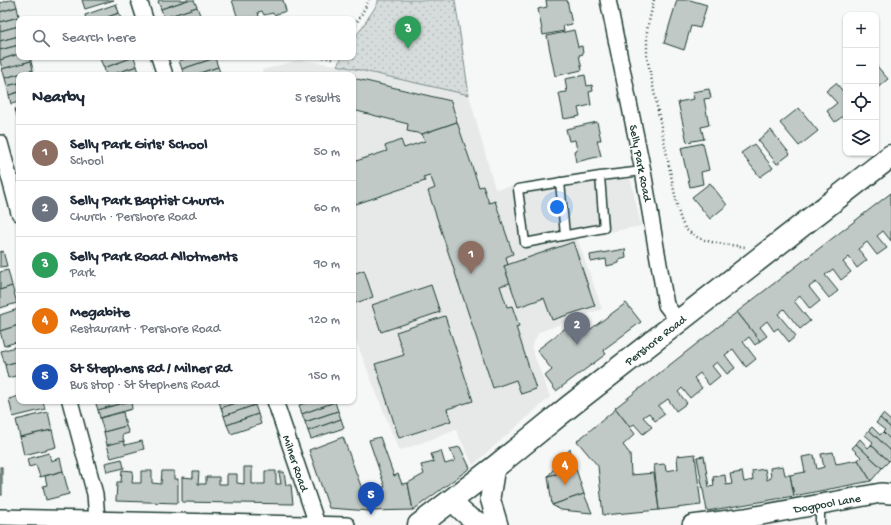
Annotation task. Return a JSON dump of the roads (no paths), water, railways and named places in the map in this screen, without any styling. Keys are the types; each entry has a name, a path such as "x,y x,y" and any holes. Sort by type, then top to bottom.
{"main road":[{"name":"Pershore Road","path":"417,525 495,467 570,406 891,156"}],"street":[{"path":"139,0 144,16"},
{"name":"Selly Park Road","path":"611,2 643,171 666,305 679,322"},
{"path":"160,60 164,72"},
{"path":"0,144 16,202"},
{"path":"71,404 96,494 97,520"},
{"name":"Milner Road","path":"276,404 316,524"},
{"path":"495,467 490,498 498,525"},
{"name":"Dogpool Lane","path":"692,525 745,518 888,490"},
{"path":"452,500 462,513 477,522 490,525"},
{"path":"0,517 208,524 347,525"}],"lane":[{"path":"600,176 604,228 525,243 518,189 600,176 643,171"},
{"path":"560,182 565,235"},
{"path":"820,504 820,525"}],"place":[{"name":"Selly Park Road Allotments","path":"408,49"},
{"name":"Selly Park Girls' School","path":"471,274"},
{"name":"Selly Park Baptist Church","path":"577,345"},
{"name":"Megabite","path":"565,485"},
{"name":"St Stephens Rd / Milner Rd","path":"371,515"}]}
